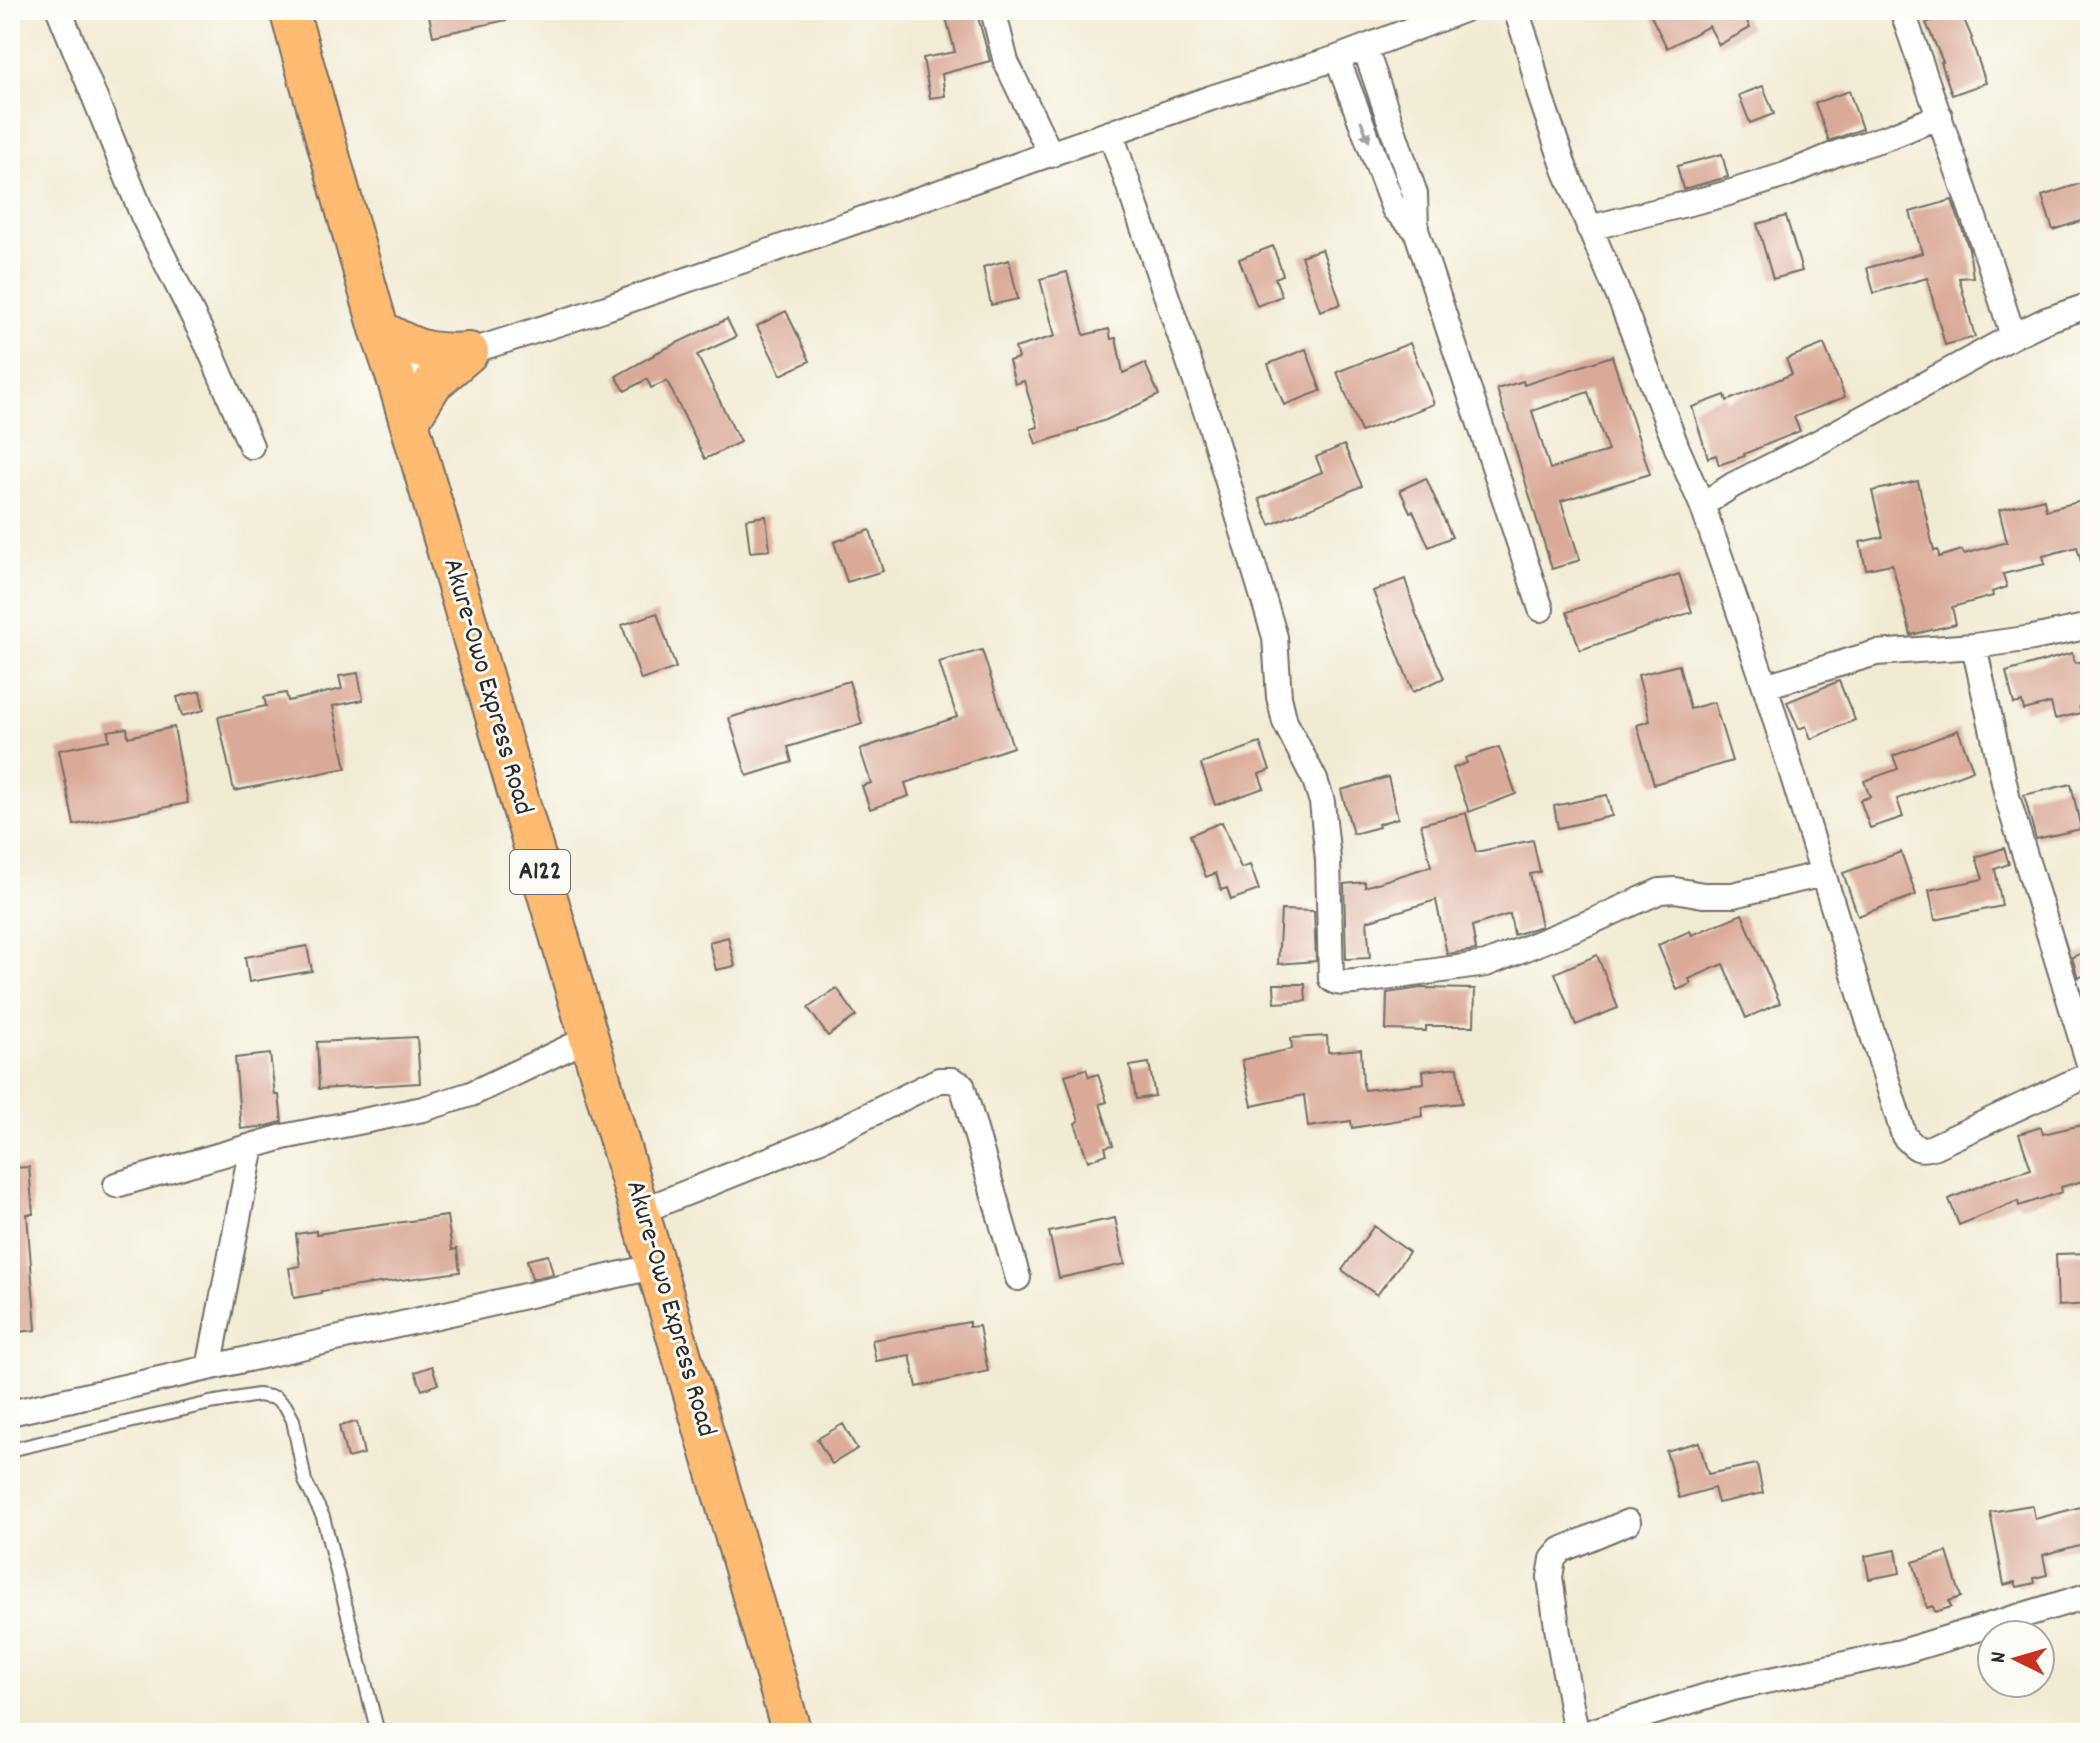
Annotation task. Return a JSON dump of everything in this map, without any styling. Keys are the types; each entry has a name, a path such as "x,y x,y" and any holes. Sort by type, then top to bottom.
{"highway":[{"name":"Akure-Owo Express Road","path":"289,10 379,329 397,381 792,1733"},
{"path":"379,329 410,347 426,352 469,352"},
{"path":"409,422 433,383 469,352"}],"street":[{"path":"59,10 143,216 210,350 251,446"},
{"path":"993,10 1006,62 1051,155"},
{"path":"397,381 469,352 606,308 1211,98 1337,58 1463,10"},
{"path":"1516,10 1565,169 1702,505 1765,686 1904,1136 1915,1147 1923,1150 1933,1147 2090,1074"},
{"path":"1902,10 2013,336"},
{"path":"1365,48 1415,194 1416,230 1541,609"},
{"path":"1337,58 1394,209 1416,230"},
{"path":"1589,228 1722,195 1785,175 1940,116"},
{"path":"1111,134 1210,423 1275,637 1279,697 1285,722 1315,780 1322,802 1328,860 1331,979 1340,983 1355,982 1486,964 1660,891 1733,895 1823,874"},
{"path":"1702,505 1733,485 2013,336 2046,320 2090,305"},
{"path":"1765,686 1876,653 1974,646 2090,626"},
{"path":"1974,646 2008,800 2090,1067"},
{"path":"116,1185 283,1137 423,1109 471,1094 589,1038"},
{"path":"641,1211 823,1138 939,1080 952,1080 962,1085 1018,1278"},
{"path":"209,1368 252,1146"},
{"path":"10,1413 657,1266"},
{"path":"1576,1733 1550,1577 1553,1559 1561,1550 1628,1522"},
{"path":"1587,1733 1733,1688 1901,1652 2090,1595"}],"lane":[{"path":"10,1450 210,1403 258,1395 276,1398 286,1407 293,1420 305,1481 323,1517 378,1733"}],"building":[{"path":"428,10 519,10 520,17 433,36"},
{"path":"944,10 976,10 990,61 942,74 945,96 930,98 923,58 955,52"},
{"path":"1648,10 1742,10 1750,28 1719,45 1709,26 1667,48"},
{"path":"1960,10 1972,38 1986,83 1952,95 1943,62 1926,23"},
{"path":"1763,86 1774,114 1750,123 1739,95"},
{"path":"1849,91 1862,129 1829,141 1815,103"},
{"path":"1722,154 1728,177 1683,189 1677,166"},
{"path":"2082,183 2090,207 2090,218 2053,230 2042,196"},
{"path":"1952,200 1969,249 1973,277 1959,278 1975,337 1945,345 1927,278 1874,293 1867,268 1922,253 1910,212"},
{"path":"1786,216 1802,271 1773,279 1757,224"},
{"path":"1273,246 1283,275 1275,278 1282,296 1257,306 1239,259"},
{"path":"1322,249 1341,304 1320,311 1301,256"},
{"path":"1009,260 1018,299 991,305 983,267"},
{"path":"1067,272 1084,335 1109,329 1111,339 1116,338 1123,373 1145,363 1159,395 1106,420 1036,444 1031,429 1038,427 1024,381 1015,384 1009,361 1018,358 1015,348 1055,336 1040,279"},
{"path":"786,311 810,361 781,375 757,326"},
{"path":"727,319 736,337 697,355 740,442 705,459 667,381 651,388 647,379 625,391 616,376"},
{"path":"1410,343 1434,404 1361,432 1337,372"},
{"path":"1824,344 1845,397 1794,417 1800,431 1745,456 1719,465 1716,455 1708,458 1692,407 1725,395 1727,401 1792,374 1786,359"},
{"path":"1306,349 1321,391 1284,405 1268,364"},
{"path":"1612,356 1650,474 1561,501 1580,560 1552,569 1497,389 1523,381 1524,385","holes":["1588,392 1608,451 1550,469 1532,411"]},
{"path":"1344,445 1362,486 1270,525 1259,499 1322,472 1316,457"},
{"path":"1426,478 1452,537 1429,547 1400,490"},
{"path":"1918,481 1934,551 1938,550 1939,557 1962,550 1964,554 2007,542 1999,510 2044,499 2046,510 2090,499 2090,576 2085,576 2077,547 2043,556 2045,564 2003,574 2007,587 1992,592 1993,596 1952,607 1956,624 1911,635 1892,564 1866,569 1860,542 1883,537 1872,491"},
{"path":"766,516 770,550 750,552 746,519"},
{"path":"870,530 883,571 847,582 834,542"},
{"path":"1679,574 1692,612 1580,650 1567,612"},
{"path":"1405,579 1416,614 1444,678 1413,692 1373,591"},
{"path":"657,613 676,668 641,680 622,625"},
{"path":"982,650 1013,747 905,783 909,796 870,809 862,786 871,783 860,749 957,717 939,662"},
{"path":"2072,653 2075,663 2088,660 2090,670 2090,703 2079,706 2081,713 2055,719 2051,703 2024,710 2022,702 2014,704 2006,672"},
{"path":"1679,665 1690,709 1714,702 1732,761 1654,784 1637,725 1650,721 1638,675"},
{"path":"358,673 363,700 333,706 346,768 234,791 218,717 266,706 264,697 286,693 288,701 342,689 339,676"},
{"path":"849,681 862,724 788,747 792,762 747,776 729,718"},
{"path":"1839,681 1855,720 1811,739 1806,726 1799,729 1787,702"},
{"path":"200,691 204,710 182,716 177,697"},
{"path":"174,727 188,803 74,825 59,750 109,740 108,731 127,728 128,737"},
{"path":"1958,730 1973,770 1897,799 1903,817 1870,828 1860,800 1870,797 1864,781 1898,769 1893,756"},
{"path":"1260,743 1270,770 1259,774 1264,788 1215,805 1201,764"},
{"path":"1499,747 1516,794 1469,812 1453,768 1467,763 1465,758"},
{"path":"1388,777 1398,818 1353,834 1341,790"},
{"path":"2071,784 2081,829 2036,839 2024,795"},
{"path":"1607,795 1612,816 1558,828 1554,806"},
{"path":"1466,813 1476,852 1533,840 1540,872 1530,874 1541,926 1514,935 1510,914 1472,926 1476,950 1447,954 1436,900 1367,921 1370,958 1346,959 1344,884 1365,882 1365,887 1431,866 1421,824"},
{"path":"1222,822 1241,868 1250,865 1259,890 1231,900 1227,888 1221,890 1216,873 1206,877 1190,835"},
{"path":"2004,848 2009,864 1995,869 2002,906 1935,920 1929,890 1983,879 1976,857"},
{"path":"1901,852 1916,895 1858,916 1843,873"},
{"path":"1281,910 1314,911 1316,961 1278,964"},
{"path":"1742,914 1780,1003 1746,1018 1723,964 1689,979 1691,984 1677,990 1658,945"},
{"path":"728,937 735,966 716,970 709,942"},
{"path":"307,946 312,971 249,982 245,957"},
{"path":"2090,950 2090,973 2078,978 2072,957"},
{"path":"1597,955 1618,1008 1576,1025 1555,973"},
{"path":"1274,984 1305,984 1306,1001 1275,1003"},
{"path":"837,988 856,1016 828,1036 808,1008"},
{"path":"1421,988 1475,989 1474,1026 1426,1026 1426,1031 1386,1030 1387,993"},
{"path":"1327,1036 1328,1052 1361,1049 1365,1090 1424,1083 1423,1071 1458,1067 1462,1103 1422,1107 1423,1116 1352,1128 1351,1121 1308,1127 1304,1095 1252,1106 1242,1060 1292,1049 1291,1038"},
{"path":"417,1037 420,1083 319,1089 317,1042"},
{"path":"270,1054 282,1122 241,1129 235,1058"},
{"path":"1149,1063 1155,1096 1136,1099 1130,1066"},
{"path":"1086,1069 1089,1077 1098,1074 1107,1102 1100,1104 1113,1145 1105,1147 1107,1154 1088,1161 1075,1123 1079,1121 1065,1075"},
{"path":"2090,1123 2090,1179 2061,1187 2062,1192 2019,1206 2018,1201 1959,1225 1949,1199 2031,1169 2019,1134 2041,1127 2043,1134"},
{"path":"29,1167 33,1214 27,1214 36,1330 10,1333 10,1168"},
{"path":"447,1216 452,1250 457,1249 460,1272 321,1291 294,1298 289,1268 300,1266 296,1234"},
{"path":"1115,1218 1125,1264 1059,1278 1049,1232"},
{"path":"1374,1226 1409,1252 1377,1295 1342,1270"},
{"path":"2090,1253 2090,1304 2058,1306 2056,1254"},
{"path":"548,1255 553,1274 532,1279 527,1260"},
{"path":"969,1322 969,1327 979,1326 988,1371 917,1387 910,1355 876,1361 872,1340"},
{"path":"432,1366 438,1384 422,1390 415,1372"},
{"path":"357,1422 364,1454 347,1458 339,1426"},
{"path":"843,1424 857,1449 832,1464 817,1439"},
{"path":"1699,1442 1708,1474 1757,1464 1763,1493 1718,1503 1714,1488 1679,1498 1666,1451"},
{"path":"2032,1505 2035,1519 2088,1505 2090,1542 2043,1555 2047,1575 2034,1578 2035,1583 2017,1587 2015,1582 2004,1585 1990,1512"},
{"path":"1896,1550 1900,1573 1869,1579 1865,1556"},
{"path":"1947,1552 1961,1597 1949,1601 1951,1607 1935,1612 1933,1606 1927,1608 1913,1562"}]}
